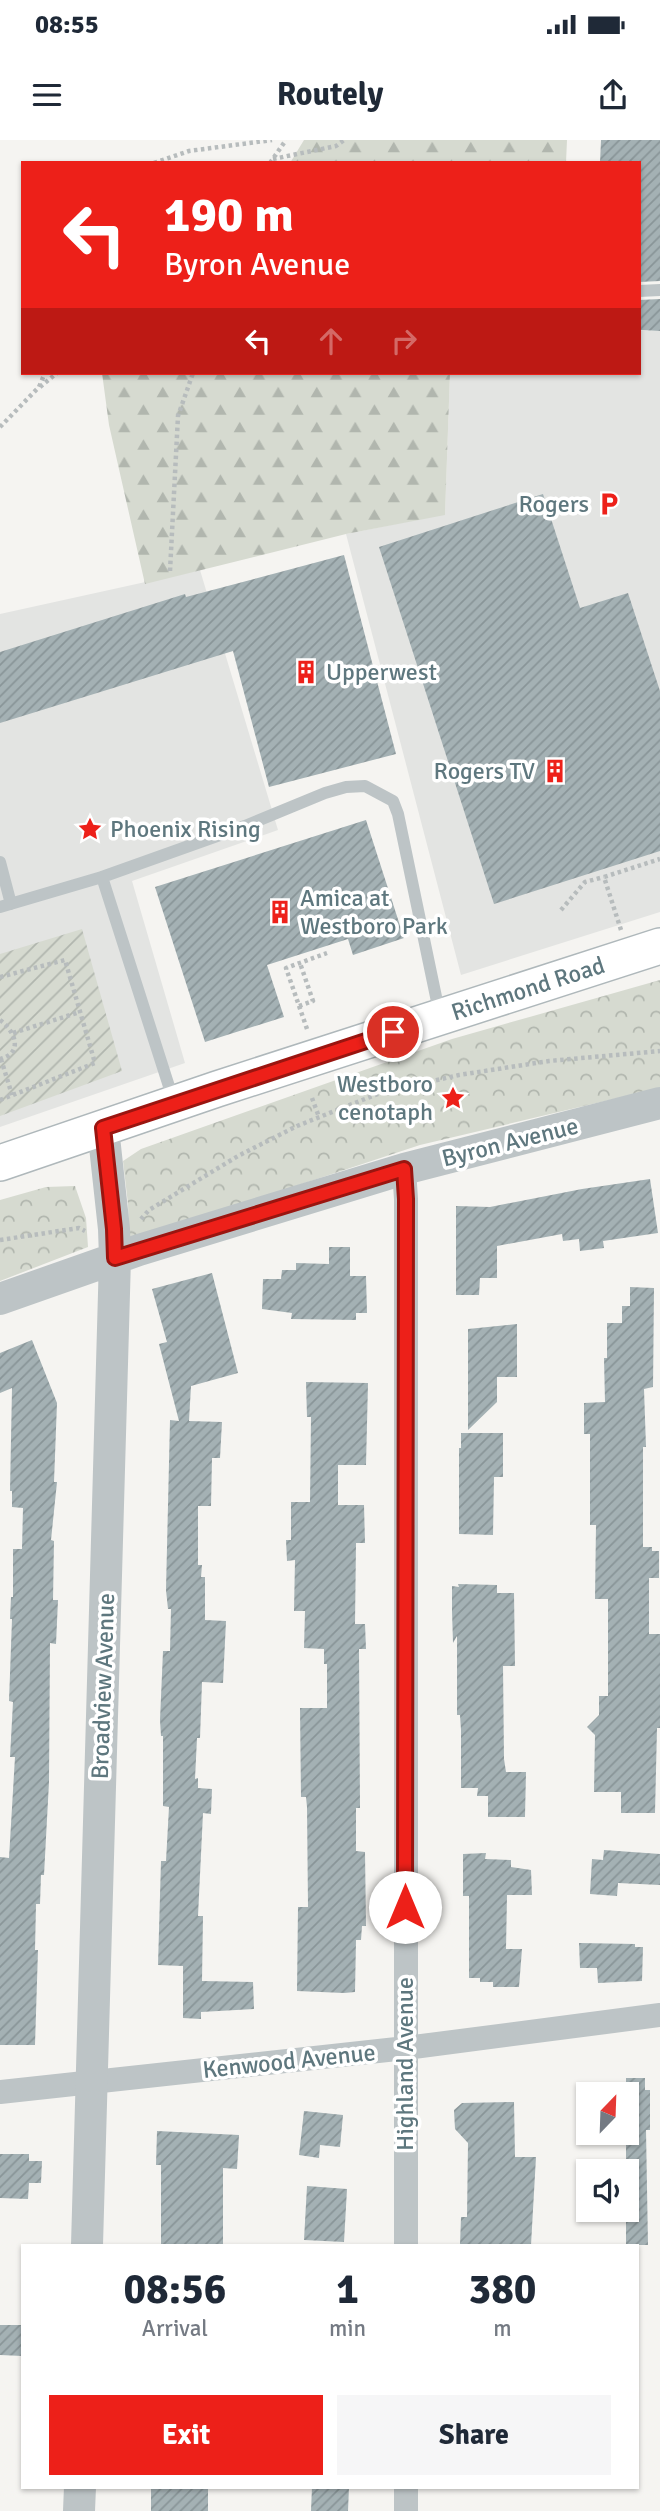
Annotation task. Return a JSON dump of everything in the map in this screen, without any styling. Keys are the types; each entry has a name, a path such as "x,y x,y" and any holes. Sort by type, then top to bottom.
{"main road":[{"name":"Richmond Road","path":"0,1163 660,946"}],"street":[{"name":"Byron Avenue","path":"0,1298 115,1244 660,1103"},
{"name":"Broadview Avenue","path":"87,2244 115,1244 103,1128"},
{"name":"Highland Avenue","path":"404,1169 405,2244"},
{"name":"Kenwood Avenue","path":"0,2092 406,2048 660,2015"},
{"path":"79,2511 80,2489"},
{"path":"406,2489 406,2511"}],"lane":[{"path":"641,291 660,290"},
{"path":"0,862 6,906 102,877 245,826 325,793 346,787 365,786 393,802 398,814 440,1017"},
{"path":"102,877 175,1104"}],"path":[{"path":"160,161 189,151 272,140"},
{"path":"272,161 286,140"},
{"path":"272,161 336,146 344,140"},
{"path":"39,387 44,375"},
{"path":"0,427 54,375"},
{"path":"170,571 178,416 192,375"},
{"path":"561,910 585,882 660,859"},
{"path":"604,877 621,930"},
{"path":"309,1033 286,968 327,953"},
{"path":"0,978 65,960 95,1063 0,1100"},
{"path":"299,1006 313,1001 300,962"},
{"path":"13,1033 80,1012"},
{"path":"0,1020 13,1033 14,1047 7,1058 1,1059 12,1095"},
{"path":"0,1240 79,1228 91,1236 115,1244 149,1210 238,1156 319,1117 380,1093 459,1074 549,1061 660,1051"},
{"path":"312,1098 319,1117"}],"shaded area":[{"path":"641,331 660,331 660,912 461,975 346,534 445,514 450,375 641,375"},
{"path":"200,570 278,830 132,881 185,1063 0,1127 0,614"}],"green space":[{"path":"304,140 567,140 566,161 291,161"},
{"path":"102,375 450,375 445,515 346,534 145,584 109,425"},
{"path":"82,929 122,1071 0,1116 0,954"},
{"path":"660,980 660,1088 420,1145 129,1241 123,1161 141,1149 452,1039"},
{"path":"75,1186 86,1218 88,1247 0,1281 0,1200 46,1187"}],"building":[{"path":"601,140 660,140 660,281 641,282 641,161 600,161"},
{"path":"660,299 660,331 641,330 641,300"},
{"name":"Rogers TV","path":"543,494 580,608 628,593 660,691 660,851 494,904 379,547"},
{"name":"Upperwest","path":"344,555 396,754 269,787 233,651 0,723 0,652 185,594 186,597"},
{"name":"Amica at Westboro Park","path":"366,820 404,938 353,955 348,939 267,965 284,1017 205,1042 155,887"},
{"path":"650,1179 658,1233 603,1241 604,1248 580,1251 579,1239 563,1241 562,1234 497,1246 497,1278 480,1278 479,1295 456,1295 456,1206 490,1207"},
{"path":"329,1247 350,1247 350,1276 366,1276 367,1313 356,1313 356,1320 291,1319 292,1313 262,1309 263,1279 281,1279 282,1270 296,1270 296,1263 329,1264"},
{"path":"212,1273 238,1373 191,1386 189,1421 222,1422 220,1458 212,1458 211,1506 198,1506 198,1565 202,1565 201,1577 205,1577 205,1620 226,1621 223,1683 202,1682 195,1779 198,1778 198,1788 212,1789 211,1814 203,1813 198,1916 203,1916 202,1981 253,1982 254,2009 201,2012 201,2019 183,2018 183,1966 158,1965 161,1861 166,1861 169,1807 163,1806 163,1736 160,1720 163,1651 170,1651 171,1609 168,1609 166,1590 170,1420 179,1421 159,1344 167,1342 152,1289"},
{"path":"630,1287 654,1288 653,1387 644,1389 646,1447 643,1447 643,1547 652,1547 652,1551 659,1551 659,1578 649,1578 649,1634 660,1634 660,1728 657,1728 655,1813 621,1813 621,1792 594,1792 595,1735 587,1727 599,1715 599,1696 608,1696 608,1599 595,1599 596,1525 590,1525 590,1434 584,1434 584,1403 605,1402 604,1358 607,1358 607,1323 622,1323 622,1306 630,1306"},
{"path":"517,1324 517,1377 497,1377 497,1402 468,1430 468,1329"},
{"path":"32,1340 57,1403 54,1482 57,1482 51,1540 54,1541 53,1600 58,1600 56,1644 50,1643 49,1782 44,1875 41,1875 40,1904 36,1904 35,1950 38,1950 35,2045 0,2045 0,1857 9,1858 15,1757 10,1757 13,1702 9,1701 10,1619 13,1549 22,1549 23,1508 12,1507 12,1388 0,1393 0,1353"},
{"path":"306,1382 368,1383 366,1465 338,1465 338,1505 364,1505 365,1543 356,1543 355,1624 365,1624 366,1649 359,1649 360,1808 356,1808 356,1851 365,1852 366,1926 362,1926 361,1940 356,1940 355,1992 344,1993 297,1991 298,1907 308,1907 307,1807 306,1797 301,1797 300,1708 327,1708 327,1664 324,1664 324,1649 304,1648 305,1611 294,1611 295,1560 287,1561 286,1540 291,1540 291,1502 310,1502 311,1417 307,1417"},
{"path":"461,1433 503,1433 503,1477 494,1477 493,1535 459,1534"},
{"path":"458,1584 497,1585 497,1593 514,1593 515,1666 503,1666 504,1759 506,1772 526,1772 525,1817 488,1817 488,1796 477,1796 478,1788 461,1788 457,1636 453,1643 452,1611 452,1586 459,1587"},
{"path":"604,1850 660,1854 660,1885 618,1883 617,1896 590,1894 592,1859 603,1860"},
{"path":"486,1853 485,1859 511,1860 511,1867 531,1870 532,1895 507,1895 506,1949 522,1949 519,1987 493,1987 493,1982 480,1982 480,1978 469,1978 469,1896 463,1896 463,1854"},
{"path":"579,1943 635,1944 635,1947 643,1947 642,1981 598,1983 597,1968 580,1968"},
{"path":"626,2078 645,2078 645,2090 650,2090 650,2130 646,2130 648,2245 626,2244 626,2222 639,2222 639,2159 626,2159 626,2146 639,2146 639,2082 626,2082"},
{"path":"514,2102 515,2157 536,2157 531,2244 460,2244 461,2217 467,2217 468,2143 455,2129 454,2110 462,2103"},
{"path":"304,2111 343,2115 340,2147 320,2145 319,2158 299,2155"},
{"path":"157,2131 239,2135 237,2169 223,2168 223,2244 161,2244 161,2165 156,2165"},
{"path":"0,2154 29,2154 29,2161 42,2161 41,2183 29,2183 28,2199 0,2198"},
{"path":"307,2186 347,2189 344,2242 304,2240"},
{"path":"0,2325 21,2325 21,2356 0,2355"},
{"path":"151,2489 208,2489 208,2511 151,2511"},
{"path":"312,2489 349,2489 348,2511 311,2511"}],"place":[{"name":"Rogers","path":"609,504"},
{"name":"Upperwest","path":"306,672"},
{"name":"Rogers TV","path":"555,771"},
{"name":"Phoenix Rising","path":"90,829"},
{"name":"Amica at Westboro Park","path":"280,912"},
{"name":"Westboro cenotaph","path":"453,1098"}],"route":[{"path":"393,1032 103,1128 115,1258 404,1169 405,1907"}]}
